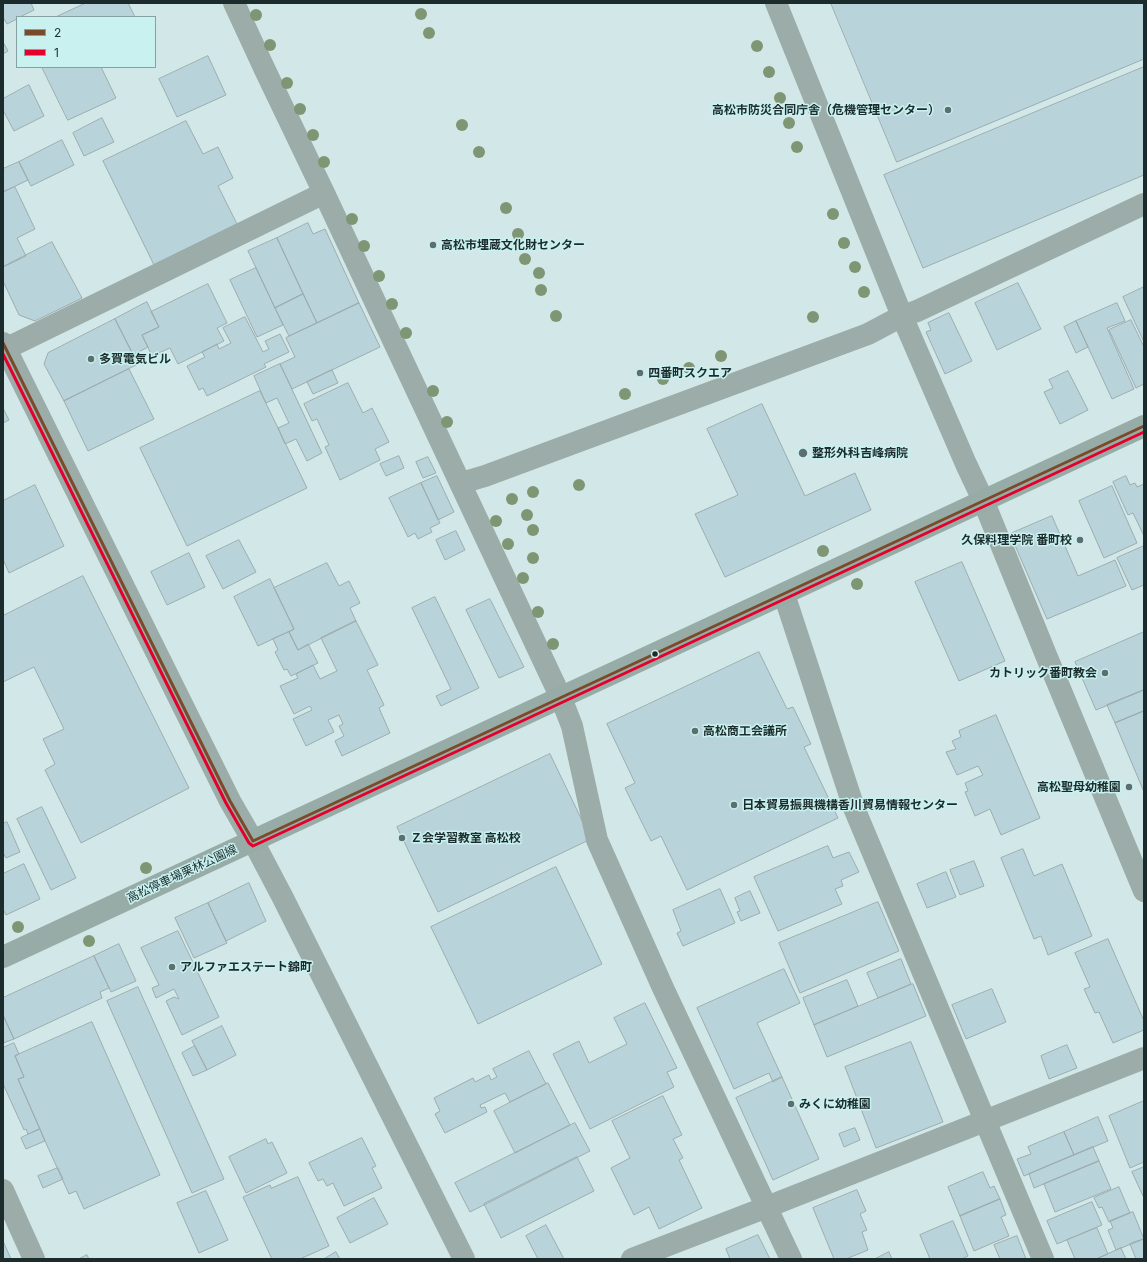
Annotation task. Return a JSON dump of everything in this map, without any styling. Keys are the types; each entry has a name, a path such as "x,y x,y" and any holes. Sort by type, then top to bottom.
{"main road":[{"name":"高松停車場栗林公園線","path":"3,957 1144,426"}],"street":[{"path":"234,3 561,698 572,726 597,840 663,988 791,1259"},
{"path":"776,3 902,316 983,500 1144,891"},
{"path":"324,193 4,347 230,801 283,898 464,1259"},
{"path":"461,484 868,334 902,316 1144,204"},
{"path":"784,594 854,808 1043,1259"},
{"path":"632,1259 1144,1058"},
{"path":"3,1190 34,1259"}],"building":[{"path":"3,3 31,3 34,10 22,16 16,16 16,20 7,24 3,17"},
{"path":"86,3 128,3 134,16 58,16"},
{"name":"高松市防災合同庁舎（危機管理センター）","path":"831,3 1144,3 1144,59 897,162"},
{"path":"3,42 8,51 3,54"},
{"path":"208,56 226,95 177,117 159,79"},
{"name":"高松市防災合同庁舎（危機管理センター）","path":"1144,67 1144,175 923,268 884,175"},
{"path":"42,68 101,68 116,98 68,120"},
{"path":"29,85 44,116 14,131 3,110 3,99"},
{"path":"102,118 114,142 84,156 73,133"},
{"path":"186,121 203,154 218,147 233,178 218,186 237,224 154,265 103,161"},
{"path":"62,140 74,165 31,186 19,162"},
{"path":"19,162 28,180 3,192 3,169"},
{"path":"15,187 35,229 17,238 26,256 3,267 3,192"},
{"path":"308,223 313,234 325,229 359,303 317,323 277,238"},
{"path":"277,238 303,294 275,308 248,251"},
{"path":"52,242 82,298 35,321 19,315 3,281 3,267"},
{"path":"256,268 283,325 257,337 230,280"},
{"path":"1018,283 1041,329 997,350 975,303"},
{"path":"208,284 227,323 217,328 224,341 178,364 170,348 152,356 142,335 159,327 151,312"},
{"path":"1144,287 1144,342 1123,297"},
{"path":"303,294 317,323 289,336 275,308"},
{"path":"147,302 159,327 142,335 148,347 133,355 115,319"},
{"path":"359,303 380,347 292,389 280,364 295,357 286,338"},
{"path":"1117,303 1125,321 1107,328 1134,389 1112,399 1076,321"},
{"path":"949,313 972,361 945,374 926,332 931,330 928,323"},
{"path":"245,317 263,352 269,349 265,341 280,334 289,352 264,364 266,367 207,396 203,388 199,390 187,366 205,357 202,352 217,344 219,349 231,343 223,328"},
{"name":"多賀電気ビル","path":"115,319 138,364 64,401 44,364 48,353"},
{"path":"1131,320 1144,347 1144,384 1136,388 1109,330"},
{"path":"1076,321 1088,347 1076,353 1064,327"},
{"path":"280,364 322,453 307,461 296,439 285,444 278,428 289,423 277,398 266,403 254,376"},
{"path":"129,369 154,419 88,451 64,401"},
{"path":"332,370 338,383 313,394 307,382"},
{"path":"1068,371 1088,410 1060,424 1044,392 1053,388 1049,380"},
{"path":"348,383 363,413 372,408 389,442 375,449 380,460 340,480 325,447 329,445 317,419 312,421 304,404"},
{"path":"260,391 307,488 187,546 140,448"},
{"path":"762,404 805,496 855,473 871,510 725,577 695,514 738,495 707,429"},
{"path":"3,408 9,420 3,423"},
{"path":"399,456 404,468 386,476 380,464"},
{"path":"428,457 436,473 423,478 416,462"},
{"path":"437,476 454,512 438,520 421,483"},
{"path":"1126,476 1130,485 1135,483 1137,487 1144,484 1144,536 1133,513 1128,515 1113,482"},
{"path":"421,483 440,523 430,528 432,532 418,539 415,533 408,537 389,498"},
{"path":"35,485 64,546 9,573 3,559 3,501"},
{"path":"1112,486 1137,543 1104,558 1079,501"},
{"path":"1052,516 1078,576 1115,560 1126,586 1047,619 1010,534"},
{"path":"456,531 465,550 445,560 436,540"},
{"path":"239,540 256,572 223,589 206,556"},
{"path":"1144,546 1144,585 1132,590 1117,558"},
{"path":"189,553 205,587 167,605 151,572"},
{"path":"962,562 1005,661 959,681 915,582"},
{"path":"327,563 339,586 349,581 360,603 350,608 356,621 298,650 289,632 294,629 274,588"},
{"path":"83,576 189,788 81,843 45,770 55,764 43,739 64,729 34,667 3,682 3,616"},
{"path":"270,579 294,629 258,646 234,597"},
{"path":"435,597 479,688 441,706 436,696 451,689 412,608"},
{"path":"490,599 524,667 499,678 466,610"},
{"path":"356,621 378,665 367,670 384,705 379,708 390,733 342,756 335,741 344,736 339,726 343,724 339,715 328,720 334,732 306,746 293,719 312,710 310,706 294,714 280,686 298,678 296,674 313,665 320,679 337,671 321,638"},
{"path":"289,632 298,650 308,644 318,663 291,676 287,669 284,670 275,652 278,650 273,639"},
{"name":"カトリック番町教会","path":"1144,632 1144,690 1096,710 1075,662"},
{"path":"759,652 787,709 793,707 811,744 804,747 838,818 687,890 661,836 651,841 625,788 635,783 607,724"},
{"path":"1144,690 1144,711 1115,723 1107,705"},
{"path":"1144,711 1144,792 1115,723"},
{"path":"996,715 1040,818 1001,835 990,809 975,816 965,792 968,791 965,783 983,775 978,766 957,775 946,752 956,749 952,741 961,737 959,731"},
{"path":"550,754 591,839 438,912 397,827"},
{"path":"42,807 76,878 51,890 17,819"},
{"path":"7,822 20,852 6,858 3,853 3,824"},
{"path":"828,846 833,858 849,852 859,872 841,880 843,886 835,889 842,904 778,931 754,877"},
{"path":"1023,849 1034,876 1062,864 1092,936 1048,955 1041,936 1034,939 1001,858"},
{"path":"974,861 984,886 960,895 950,870"},
{"path":"24,864 40,899 6,915 3,909 3,874"},
{"path":"556,867 602,964 478,1024 431,927"},
{"path":"946,872 956,897 927,908 917,884"},
{"path":"249,883 266,921 226,941 208,903"},
{"path":"720,889 735,923 683,946 677,933 681,931 673,910"},
{"path":"750,891 760,913 741,921 737,912 740,911 735,898"},
{"path":"878,902 899,951 800,993 779,943"},
{"path":"208,903 227,943 194,958 175,918"},
{"name":"アルファエステート錦町","path":"178,931 219,1017 182,1035 166,1001 174,997 179,999 174,989 156,998 152,988 159,985 141,948"},
{"path":"1108,939 1144,1021 1144,1030 1113,1043 1099,1012 1095,1013 1084,989 1090,987 1075,953"},
{"path":"119,944 136,981 111,992 94,956"},
{"path":"94,956 109,988 100,992 102,998 14,1039 3,1015 3,998"},
{"path":"901,959 911,984 878,998 867,973"},
{"path":"784,969 800,1003 757,1023 782,1077 773,1082 769,1073 734,1089 697,1008"},
{"path":"847,980 858,1006 814,1025 803,998"},
{"path":"913,984 926,1016 827,1057 814,1025"},
{"path":"138,987 224,1179 192,1193 107,1001"},
{"path":"992,989 1006,1022 966,1039 952,1005"},
{"path":"645,1003 677,1068 667,1072 674,1087 590,1129 553,1054 579,1041 589,1063 627,1044 614,1018"},
{"path":"3,1015 14,1039 3,1043"},
{"path":"92,1022 160,1175 84,1209 76,1191 69,1194 45,1141 18,1079 24,1077 15,1056"},
{"path":"222,1026 236,1055 207,1070 192,1041"},
{"path":"911,1042 943,1122 876,1148 845,1067"},
{"path":"14,1043 19,1054 15,1056 24,1077 18,1079 40,1129 28,1134 26,1129 24,1130 3,1084 3,1048"},
{"path":"1067,1045 1077,1068 1049,1079 1041,1056"},
{"path":"195,1046 207,1070 193,1076 182,1053"},
{"path":"529,1051 546,1084 510,1102 505,1093 480,1105 481,1108 485,1107 487,1112 445,1133 435,1114 440,1111 434,1098 473,1078 475,1082 489,1075 491,1080 497,1077 493,1069"},
{"path":"782,1077 819,1159 773,1180 736,1098"},
{"path":"548,1083 570,1125 515,1153 494,1111"},
{"path":"663,1096 682,1135 673,1139 683,1158 679,1160 702,1208 659,1229 649,1207 634,1215 611,1168 630,1158 612,1121"},
{"path":"1144,1101 1144,1162 1130,1168 1109,1116"},
{"path":"1098,1117 1108,1141 1074,1155 1064,1132"},
{"path":"575,1123 590,1151 470,1212 455,1183"},
{"path":"855,1128 860,1140 844,1147 839,1134"},
{"path":"40,1129 45,1141 26,1149 21,1138"},
{"path":"1064,1132 1074,1155 1024,1176 1017,1159 1031,1154 1028,1147"},
{"path":"362,1138 376,1166 372,1168 382,1188 344,1206 333,1183 327,1186 323,1179 318,1181 309,1163"},
{"path":"266,1139 268,1144 272,1142 287,1173 246,1193 229,1157"},
{"path":"1093,1147 1099,1161 1034,1188 1029,1174"},
{"path":"577,1157 594,1191 501,1238 484,1204"},
{"path":"1099,1161 1111,1189 1055,1212 1044,1184"},
{"path":"1144,1167 1144,1196 1143,1196 1132,1172"},
{"path":"58,1168 63,1179 43,1188 38,1176"},
{"path":"983,1172 990,1188 994,1186 1000,1199 960,1216 948,1187"},
{"path":"298,1177 329,1246 300,1259 272,1259 243,1197 270,1185 271,1188"},
{"path":"1119,1187 1130,1213 1109,1222 1102,1207 1099,1208 1094,1198"},
{"path":"857,1190 866,1211 860,1214 867,1230 862,1232 868,1250 846,1259 834,1259 813,1208"},
{"path":"206,1191 228,1240 199,1253 177,1203"},
{"path":"374,1198 388,1224 350,1243 337,1218"},
{"path":"1000,1199 1006,1215 1001,1217 1009,1236 974,1251 960,1216"},
{"path":"1092,1202 1102,1225 1057,1244 1047,1221"},
{"path":"1133,1212 1144,1239 1116,1250 1108,1230 1113,1228 1110,1221"},
{"path":"953,1221 968,1256 962,1259 930,1259 920,1235"},
{"path":"546,1225 564,1259 538,1259 526,1236"},
{"path":"1097,1228 1108,1254 1096,1259 1075,1259 1067,1240"},
{"path":"758,1235 770,1259 730,1259 726,1249"},
{"path":"1017,1236 1026,1259 1000,1259 994,1245"},
{"path":"1144,1239 1144,1259 1136,1259 1130,1244"},
{"path":"3,1241 11,1259 3,1259"},
{"path":"1121,1248 1126,1259 1096,1259 1116,1250"},
{"path":"336,1252 340,1259 324,1259"},
{"path":"889,1252 892,1259 875,1259"},
{"path":"87,1255 89,1259 79,1259"}],"transit line":[{"name":"2","path":"3,343 230,801 253,841 1144,426"},
{"name":"1","path":"3,354 226,803 249,843 253,846 1144,432"}],"place":[{"name":"高松市防災合同庁舎（危機管理センター）","path":"948,110"},
{"name":"高松市埋蔵文化財センター","path":"433,245"},
{"name":"多賀電気ビル","path":"91,359"},
{"name":"四番町スクエア","path":"640,373"},
{"name":"整形外科吉峰病院","path":"803,453"},
{"name":"久保料理学院 番町校","path":"1080,540"},
{"name":"カトリック番町教会","path":"1105,673"},
{"name":"高松商工会議所","path":"695,731"},
{"name":"高松聖母幼稚園","path":"1129,787"},
{"name":"日本貿易振興機構香川貿易情報センター","path":"734,805"},
{"name":"Ｚ会学習教室 高松校","path":"402,838"},
{"name":"アルファエステート錦町","path":"172,967"},
{"name":"みくに幼稚園","path":"791,1104"}]}
